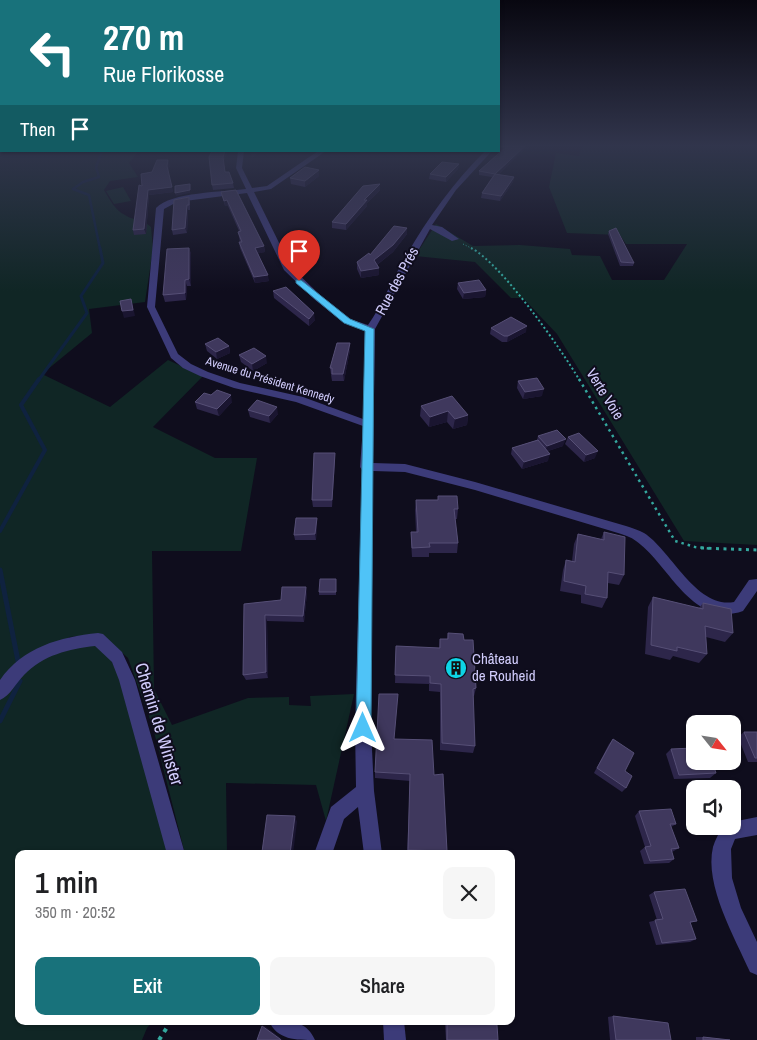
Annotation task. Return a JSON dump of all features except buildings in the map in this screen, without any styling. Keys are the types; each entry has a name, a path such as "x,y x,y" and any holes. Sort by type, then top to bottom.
{"street":[{"name":"Avenue du Président Kennedy","path":"216,195 176,200 166,203 160,208 151,307 174,356 187,366 229,383 299,399 367,424"},
{"path":"251,195 287,268 311,292 347,321 370,329"},
{"name":"Rue des Prés","path":"372,850 365,791 363,718 366,467 370,329 376,322 413,249 452,195"},
{"path":"429,226 439,229 455,239"},
{"path":"366,467 405,468 475,486 622,529 640,537 653,548 690,592 716,607 728,609 738,606 754,584"},
{"name":"Chemin de Winster","path":"0,693 22,664 42,652 69,642 98,639 117,657 128,680 175,850"},
{"path":"324,850 337,813 365,791"},
{"path":"757,826 730,831 722,847 721,866 726,888 757,965"},
{"path":"284,1025 304,1040"},
{"path":"393,1025 395,1040"}],"path":[{"name":"Verte Voie","path":"455,239 475,250 493,265 573,369 675,540 686,546 704,549 757,550"},
{"path":"159,1040 168,1025"}],"green space":[{"path":"0,195 107,195 121,213 151,227 153,249 145,302 89,309 92,333 42,374 110,407 168,360 203,376 153,427 215,458 257,458 241,551 152,551 154,689 172,725 248,698 289,697 289,705 311,706 310,696 354,694 326,821 316,785 226,783 227,850 184,850 153,728 128,658 101,634 69,637 63,651 78,646 104,645 127,693 172,850 15,850 15,1025 150,1025 142,1040 0,1040"},
{"path":"108,195 127,195 131,201 114,204"},
{"path":"552,195 757,195 757,545 684,541 557,334 523,298 511,298 475,262 415,256 436,224 473,246 520,245 570,249 572,255 600,256 612,280 664,280 687,244 626,244 620,235 567,233"}],"waterway":[{"path":"88,195 100,249"},
{"path":"38,381 87,313 81,296 103,263 100,248"},
{"path":"0,531 45,450 21,405 39,379"},
{"path":"0,570 18,661"},
{"path":"0,721 20,681"}],"place":[{"name":"Château de Rouheid","path":"456,668"}],"route":[{"path":"299,281 347,321 370,329 368,353 363,728"}]}
